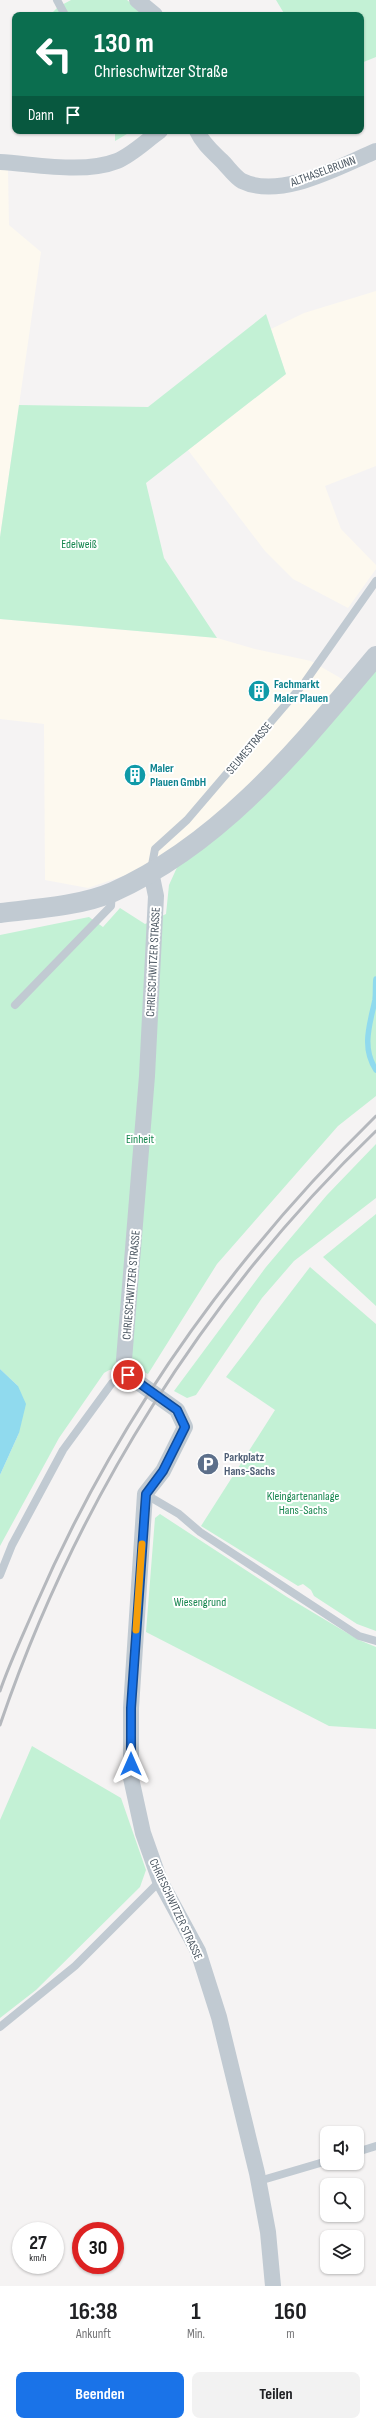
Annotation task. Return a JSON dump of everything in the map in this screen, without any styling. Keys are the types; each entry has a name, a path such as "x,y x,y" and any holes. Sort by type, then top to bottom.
{"street":[{"path":"136,0 151,12"},
{"path":"0,162 76,167 98,166 118,161 156,134"},
{"name":"ALTHASELBRUNN","path":"198,134 202,141 241,180 263,186 281,186 317,175 376,151"},
{"path":"0,913 80,901 112,892 176,857 231,813 294,753 376,656"},
{"name":"CHRIESCHWITZER STRASSE","path":"128,1375 124,1360 147,1076 156,896 151,872"},
{"path":"128,1375 177,1410 185,1427 163,1471 146,1494"},
{"name":"CHRIESCHWITZER STRASSE","path":"146,1494 131,1708 131,1778 143,1833 160,1881 198,1951 219,2018 259,2181 268,2232 273,2286"}],"lane":[{"path":"56,0 63,12"},
{"name":"SEUMESTRASSE","path":"151,872 155,848 187,820 305,682 376,582"},
{"path":"15,1005 81,934 111,906 112,892"},
{"path":"0,1575 22,1524 63,1450 112,1383 128,1375"},
{"path":"146,1494 179,1514 200,1532 359,1636 376,1641"},
{"path":"0,2027 74,1966 160,1881"},
{"path":"364,2150 376,2146"},
{"path":"259,2181 320,2163"}],"shaded area":[{"path":"0,170 8,170 9,225 41,252 0,537"},
{"path":"376,291 376,466 325,486 341,529 376,565 376,569 348,608 293,579 265,551 188,450 286,374 271,329 304,313"},
{"path":"0,619 217,638 255,649 311,661 349,683 229,808 144,869 88,888 45,880 44,724 0,719"}],"green space":[{"path":"71,0 127,0 141,12 53,12 58,7"},
{"path":"276,0 376,0 376,57 364,62 364,12 283,12"},
{"path":"115,134 127,134 115,141"},
{"name":"Edelweiß","path":"266,314 286,374 146,483 164,558 217,638 0,619 0,537 19,405 148,407"},
{"name":"Einheit","path":"376,667 376,1096 338,1126 217,1264 148,1374 137,1369 126,1367 115,1368 104,1373 59,1438 0,1546 0,1475 19,1433 18,1386 0,1369 0,935 89,917 103,927 120,908 145,924 166,914 169,885 179,863"},
{"path":"376,1144 376,1198 294,1261 262,1298 196,1395 187,1398 174,1391 266,1267 327,1195"},
{"path":"376,1214 376,1306 323,1257"},
{"name":"Kleingartenanlage Hans-Sachs","path":"310,1267 376,1324 376,1631 357,1624 314,1596 311,1590 303,1584 298,1586 201,1526 275,1410 226,1377"},
{"name":"Wiesengrund","path":"160,1514 287,1597 359,1640 376,1647 376,1729 329,1726 146,1632 155,1518"},
{"path":"32,1746 121,1798 146,1870 140,1887 36,1990 0,2018 0,1820"}],"water":[{"path":"0,1369 18,1386 26,1404 19,1433 0,1475"}],"waterway":[{"path":"376,979 375,1000 368,1035 369,1053 376,1070"}],"railway":[{"path":"0,1691 21,1638 67,1539 102,1472 140,1408 182,1345 226,1285 273,1226 323,1170 376,1116"},
{"path":"0,1725 31,1642 67,1561 108,1482 153,1406 202,1332 256,1261 314,1194 376,1131"}],"slow traffic":[{"path":"136,1630 142,1544"}],"place":[{"name":"Fachmarkt Maler Plauen","path":"259,691"},
{"name":"Maler Plauen GmbH","path":"135,775"},
{"name":"Parkplatz Hans-Sachs","path":"208,1464"}],"route":[{"path":"128,1375 177,1410 185,1427 163,1471 146,1494 131,1708 131,1764"}]}
